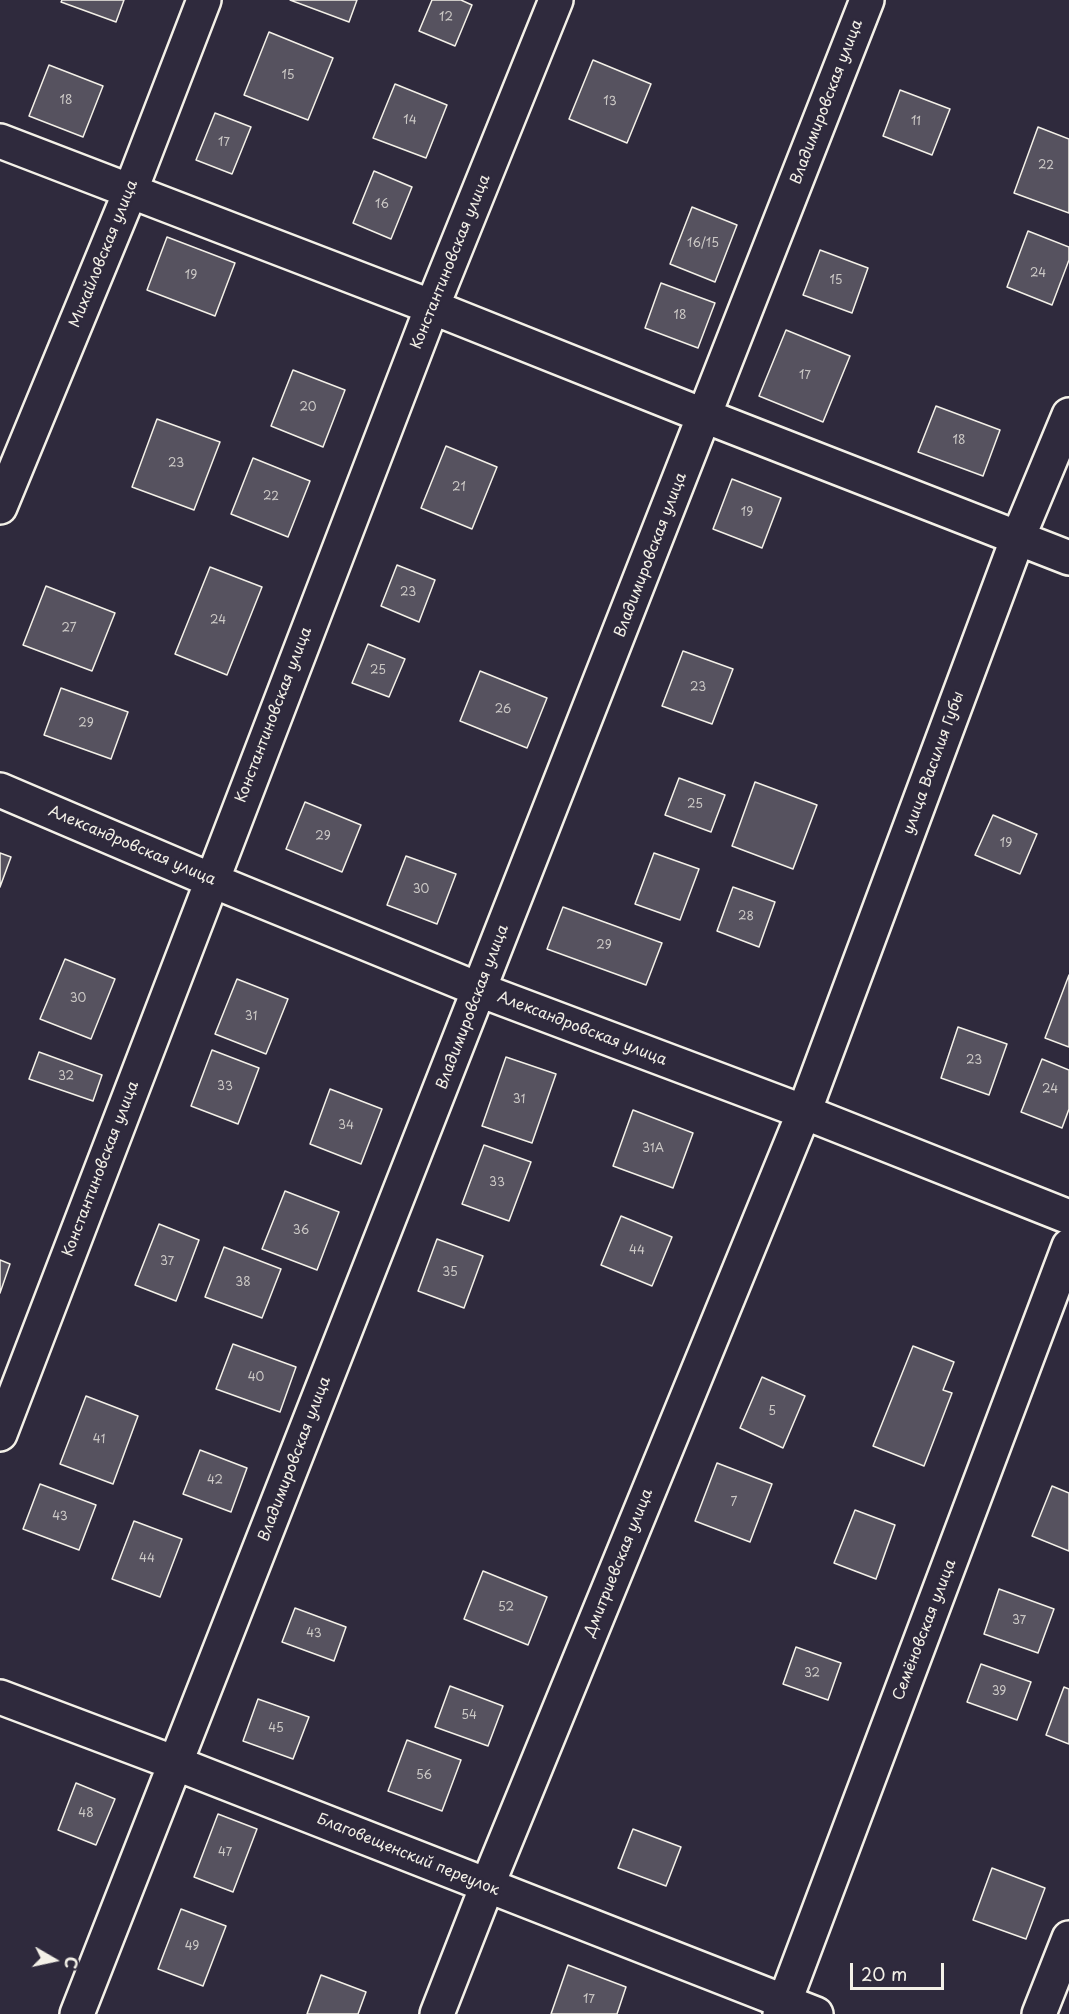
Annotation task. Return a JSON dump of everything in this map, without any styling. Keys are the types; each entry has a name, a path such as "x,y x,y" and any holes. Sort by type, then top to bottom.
{"street":[{"name":"Михайловская улица","path":"0,507 130,192 204,0"},
{"name":"Константиновская улица","path":"0,1434 432,307 556,0"},
{"name":"Владимировская улица","path":"77,2014 867,0"},
{"path":"0,141 432,307 1017,540 1069,558"},
{"name":"улица Василия Губы","path":"804,1112 1017,540 1069,416"},
{"name":"Александровская улица","path":"0,790 211,880 480,990 804,1112 1069,1217"},
{"name":"Дмитриевская улица","path":"437,2014 487,1886 804,1112"},
{"name":"Семёновская улица","path":"783,2008 1069,1246"},
{"name":"Благовещенский переулок","path":"0,1697 487,1886 783,2008 816,2014"},
{"path":"1039,2014 1069,1938"}],"building":[{"path":"62,0 124,0 116,22 61,2"},
{"path":"290,0 357,0 349,22"},
{"path":"432,0 461,0 472,5 455,46 419,31"},
{"path":"269,32 333,58 308,120 244,95"},
{"path":"593,60 651,84 627,143 569,119"},
{"path":"49,65 103,86 83,137 29,116"},
{"path":"395,84 447,105 426,158 373,138"},
{"path":"900,90 950,109 932,155 883,136"},
{"path":"215,113 251,127 232,174 196,160"},
{"path":"1038,127 1069,139 1069,213 1014,193"},
{"path":"374,171 412,187 391,239 353,223"},
{"path":"692,207 737,225 715,282 670,264"},
{"path":"1028,231 1069,247 1069,260 1052,305 1007,287"},
{"path":"167,237 235,263 215,316 147,290"},
{"path":"820,250 868,268 852,313 803,295"},
{"path":"661,283 715,303 698,348 645,328"},
{"path":"786,330 850,356 823,422 759,396"},
{"path":"293,370 345,390 323,447 271,426"},
{"path":"936,406 1000,430 983,476 918,452"},
{"path":"157,419 220,442 194,510 132,487"},
{"path":"446,446 497,467 472,529 421,508"},
{"path":"253,458 310,481 288,537 231,514"},
{"path":"732,479 781,498 762,548 713,529"},
{"path":"397,565 435,580 419,622 381,606"},
{"path":"210,567 262,587 227,675 175,654"},
{"path":"46,586 115,613 92,671 23,645"},
{"path":"368,644 405,659 389,697 352,683"},
{"path":"683,651 733,669 712,724 662,706"},
{"path":"480,671 547,698 527,748 460,721"},
{"path":"61,688 128,712 111,759 44,735"},
{"path":"679,778 725,795 711,832 665,815"},
{"path":"755,782 817,805 793,869 732,846"},
{"path":"305,802 361,825 342,872 286,849"},
{"path":"993,815 1037,834 1020,874 975,855"},
{"path":"0,853 11,857 0,887"},
{"path":"654,853 699,869 680,920 635,904"},
{"path":"406,856 456,874 437,924 387,905"},
{"path":"733,887 775,902 759,947 717,931"},
{"path":"563,907 662,943 646,985 547,949"},
{"path":"65,959 115,979 91,1039 40,1019"},
{"path":"1069,975 1069,1047 1045,1038"},
{"path":"237,979 288,999 266,1054 215,1034"},
{"path":"958,1027 1007,1044 989,1095 941,1078"},
{"path":"212,1050 259,1068 238,1124 191,1106"},
{"path":"39,1052 102,1075 93,1101 29,1079"},
{"path":"506,1057 556,1074 532,1143 482,1126"},
{"path":"1042,1059 1069,1070 1069,1109 1062,1128 1021,1112"},
{"path":"330,1089 382,1109 361,1164 310,1144"},
{"path":"633,1110 693,1133 673,1188 613,1166"},
{"path":"484,1145 531,1162 509,1221 462,1204"},
{"path":"285,1191 339,1212 317,1270 262,1249"},
{"path":"621,1216 672,1237 652,1286 601,1265"},
{"path":"159,1224 199,1240 176,1301 135,1285"},
{"path":"437,1239 483,1256 464,1308 418,1291"},
{"path":"224,1247 281,1269 262,1318 205,1297"},
{"path":"0,1260 10,1264 0,1293"},
{"path":"233,1344 296,1367 280,1412 216,1389"},
{"path":"913,1346 954,1362 943,1390 952,1393 924,1466 873,1446"},
{"path":"762,1377 805,1396 783,1448 740,1428"},
{"path":"86,1396 138,1416 113,1484 60,1464"},
{"path":"200,1450 247,1468 231,1512 183,1494"},
{"path":"717,1463 772,1484 750,1542 695,1521"},
{"path":"40,1484 96,1505 79,1550 23,1529"},
{"path":"1052,1486 1069,1493 1069,1551 1032,1536"},
{"path":"855,1510 895,1525 876,1579 834,1563"},
{"path":"134,1521 182,1539 160,1597 112,1579"},
{"path":"483,1571 547,1597 528,1645 464,1619"},
{"path":"999,1589 1054,1609 1038,1653 984,1634"},
{"path":"295,1608 346,1627 334,1661 282,1642"},
{"path":"796,1647 841,1663 828,1700 783,1684"},
{"path":"981,1664 1031,1682 1017,1720 967,1702"},
{"path":"450,1686 503,1706 488,1746 435,1727"},
{"path":"1064,1687 1069,1689 1069,1744 1046,1735"},
{"path":"258,1699 309,1717 293,1759 243,1741"},
{"path":"407,1740 461,1760 442,1811 388,1791"},
{"path":"76,1783 115,1799 96,1845 58,1830"},
{"path":"218,1814 257,1829 233,1892 194,1877"},
{"path":"633,1829 681,1847 666,1886 618,1868"},
{"path":"992,1868 1045,1888 1026,1939 973,1920"},
{"path":"181,1909 226,1926 203,1986 158,1969"},
{"path":"568,1965 626,1987 617,2014 551,2014"},
{"path":"321,1975 366,1992 358,2014 307,2014"}]}
